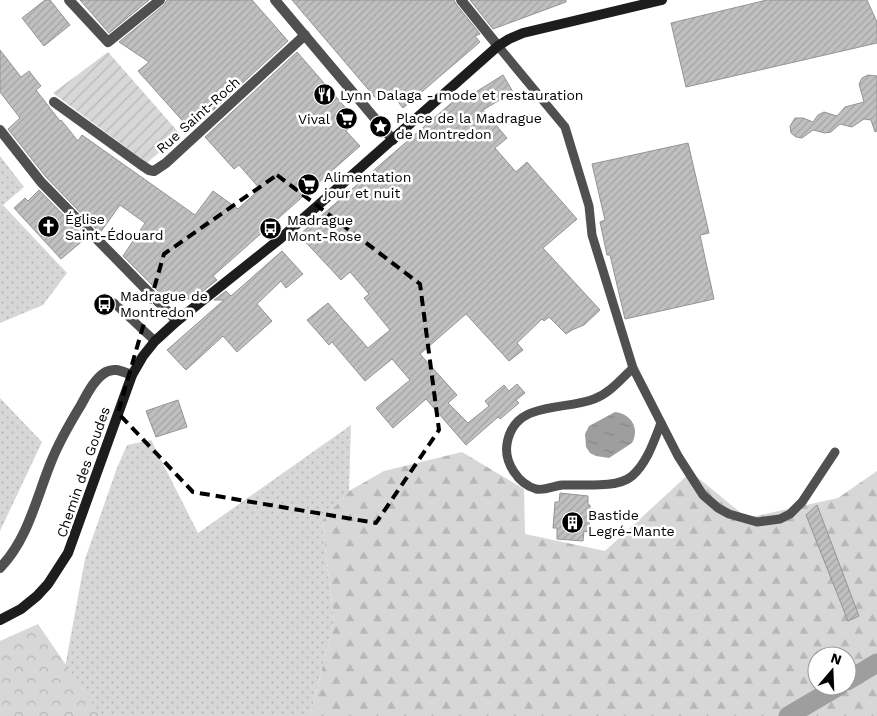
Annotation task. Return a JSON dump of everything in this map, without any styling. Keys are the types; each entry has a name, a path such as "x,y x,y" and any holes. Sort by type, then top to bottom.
{"street":[{"path":"69,0 108,42 160,0"},
{"path":"275,0 393,140"},
{"path":"461,0 498,46"},
{"name":"Chemin des Goudes","path":"0,620 21,609 37,596 48,584 68,553 132,375 143,356 155,341 177,321 281,238 498,46 523,33 662,0"},
{"name":"Rue Saint-Roch","path":"54,102 144,168 154,171 166,163 305,35"},
{"path":"0,130 41,182 177,321"},
{"path":"0,568 18,545 26,529 55,454 86,396 100,376 109,370 114,369 132,375"}],"lane":[{"path":"498,46 565,127 589,206 592,235 633,368 678,456 703,495 718,508 729,514 757,522 780,519 790,514 802,502 835,452"},
{"path":"114,302 155,341"},
{"path":"633,368 606,393 596,398 577,404 540,408 524,417 512,430 507,445 507,454 512,468 528,486 536,489 560,485 611,484 621,482 632,476 644,460 661,423"}],"highlighted area":[{"path":"277,175 420,284 439,430 376,523 193,492 118,413 164,254"}],"green space":[{"path":"108,52 180,134 147,163 53,93"},
{"path":"0,156 24,187 3,205 67,273 43,305 0,323"},
{"path":"0,398 42,442 0,531"},
{"path":"351,425 349,491 322,521 334,622 310,716 56,716 85,559 127,445 151,440 198,533"},
{"path":"462,452 524,489 525,534 605,551 691,472 747,518 838,498 877,471 877,716 310,716 334,622 322,521 349,491 384,471"},
{"path":"38,624 101,716 0,716 0,641"}],"water":[{"path":"615,412 621,413 630,419 635,432 632,443 609,458 590,453 586,447 585,434 589,426"}],"building":[{"path":"45,0 50,0 70,25 44,46 22,18"},
{"path":"80,0 149,0 109,33"},
{"path":"167,0 252,0 288,41 196,126 192,123 188,127 138,71 149,62 119,42 164,5"},
{"path":"292,0 454,0 480,34 475,36 480,42 403,108 390,92 379,102"},
{"path":"470,0 566,0 566,2 493,29"},
{"path":"767,0 867,0 877,22 877,43 686,87 671,23"},
{"path":"0,50 21,77 29,71 41,86 36,90 78,141 82,135 195,215 213,191 238,209 260,189 239,165 234,169 205,137 297,52 357,121 346,131 360,146 213,276 217,280 193,299 169,298 160,293 123,256 145,223 120,205 100,233 46,177 8,129 20,118 0,92"},
{"path":"503,75 513,92 483,110 507,138 495,148 516,172 527,162 577,219 543,248 600,310 584,325 566,334 549,317 544,321 542,319 517,343 523,350 509,361 466,314 420,354 457,395 448,403 468,423 489,406 485,401 504,385 509,391 517,384 525,393 516,400 519,403 500,419 498,417 466,445 426,399 393,428 376,408 410,380 392,359 365,381 332,342 329,345 307,320 328,303 368,348 390,330 364,298 369,294 350,272 341,280 299,235 464,92 468,97"},
{"path":"868,75 877,76 877,131 875,132 871,120 864,119 852,127 840,124 831,132 825,133 813,130 802,138 796,137 791,133 790,126 795,118 803,118 813,122 818,115 824,112 837,116 845,107 864,102 859,84 862,78"},
{"path":"688,143 709,233 700,235 714,299 625,319 610,255 607,255 600,222 605,220 592,164"},
{"name":"Église Saint-Édouard","path":"39,190 86,238 61,259 14,208 25,198 28,201"},
{"path":"282,251 303,274 286,288 281,281 257,304 272,321 237,352 223,336 186,370 167,350 224,300 214,300 226,291 231,296"},
{"path":"178,400 187,427 156,437 146,411"},
{"name":"Bastide Legré-Mante","path":"560,493 588,496 588,505 590,505 589,528 587,532 584,531 583,541 557,539 557,528 553,528 555,502 559,502"},
{"path":"817,505 859,616 848,621 806,515"}],"waterway":[{"path":"857,675 877,663"},
{"path":"788,716 822,696"}],"place":[{"name":"Lynn Dalaga - mode et restauration","path":"324,95"},
{"name":"Vival","path":"346,119"},
{"name":"Place de la Madrague de Montredon","path":"380,126"},
{"name":"Alimentation jour et nuit","path":"308,185"},
{"name":"Église Saint-Édouard","path":"49,227"},
{"name":"Madrague Mont-Rose","path":"271,228"},
{"name":"Madrague de Montredon","path":"104,304"},
{"name":"Bastide Legré-Mante","path":"572,523"}]}
